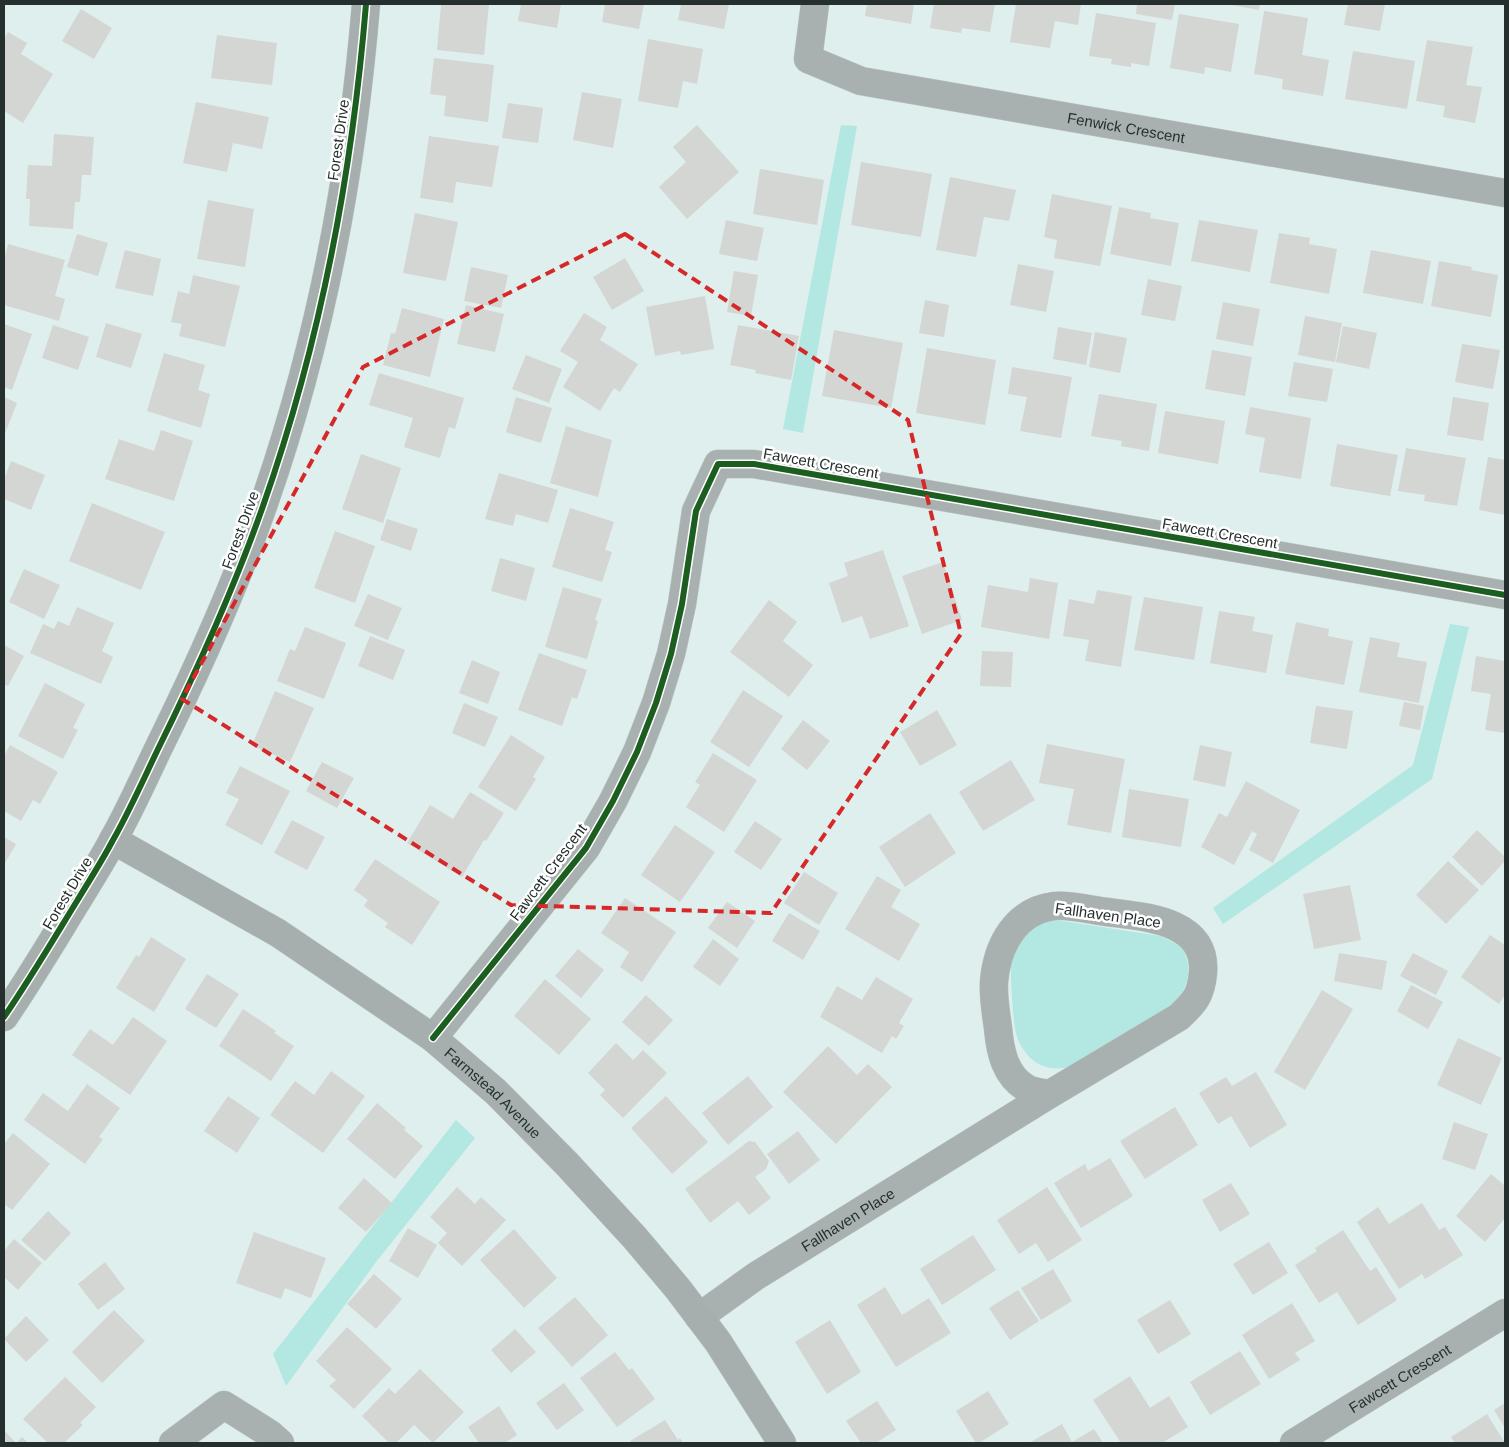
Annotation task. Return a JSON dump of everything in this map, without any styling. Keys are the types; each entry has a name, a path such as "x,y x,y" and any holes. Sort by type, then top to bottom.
{"street":[{"name":"Forest Drive","path":"4,1017 32,976 113,840 205,653 234,584 260,514 289,425 314,335 330,262 346,178 360,74 366,4"},
{"name":"Fenwick Crescent","path":"814,4 808,59 860,81 1505,193"},
{"name":"Fawcett Crescent","path":"433,1038 586,848 638,752 671,654 682,604 696,510 718,464 754,464 1505,595"},
{"name":"Farmstead Avenue","path":"113,840 278,933 433,1038 496,1092 567,1164 635,1238 678,1289 718,1342 782,1443"},
{"name":"Fallhaven Place","path":"699,1317 756,1276 1050,1094 1179,1017 1195,1002 1202,988 1204,961 1198,945 1185,930 1164,922 1056,905 1035,910 1019,922 1007,936 999,955 994,983 1003,1060 1010,1075 1028,1089 1050,1094"},
{"name":"Fawcett Crescent","path":"1294,1443 1505,1312"},
{"path":"173,1443 224,1405 270,1434 280,1443"}],"highlighted area":[{"path":"625,234 908,420 961,634 771,913 511,905 182,699 363,367"}],"shaded area":[{"path":"841,125 857,126 803,433 783,429"},
{"path":"1450,624 1469,627 1432,779 1223,924 1213,908 1413,765"},
{"path":"1056,920 1160,936 1181,948 1188,963 1188,977 1184,990 1168,1009 1071,1067 1057,1068 1043,1066 1034,1061 1025,1052 1019,1041 1014,1017 1011,970 1013,953 1025,931 1037,923"},
{"path":"456,1120 475,1138 376,1262 286,1386 273,1354"}],"building":[{"path":"441,4 489,4 484,55 437,50"},
{"path":"521,4 561,4 557,28 518,21"},
{"path":"605,4 644,4 639,29 602,22"},
{"path":"681,4 729,4 724,29 678,20"},
{"path":"867,4 914,4 911,24 865,16"},
{"path":"934,4 995,4 990,32 962,28 961,33 930,28"},
{"path":"1016,4 1081,4 1078,25 1055,21 1050,48 1010,42"},
{"path":"1137,4 1175,4 1172,20 1136,14"},
{"path":"1227,4 1260,4 1259,10"},
{"path":"1348,4 1385,4 1380,31 1344,25"},
{"path":"81,9 112,28 94,59 62,41"},
{"path":"1264,11 1308,18 1302,55 1329,60 1323,96 1282,89 1283,79 1254,74"},
{"path":"1096,13 1156,23 1149,66 1131,63 1131,67 1111,64 1112,59 1089,56"},
{"path":"1179,14 1239,24 1231,72 1205,67 1204,74 1170,68"},
{"path":"8,32 27,43 21,54 53,74 23,123 4,111 4,39"},
{"path":"217,35 277,43 272,85 211,78"},
{"path":"648,39 703,49 697,84 683,81 678,108 638,101"},
{"path":"1427,40 1473,47 1466,85 1482,87 1475,123 1443,117 1445,106 1416,101"},
{"path":"1353,51 1415,61 1407,109 1345,99"},
{"path":"434,58 494,65 488,122 444,116 446,96 430,94"},
{"path":"582,92 622,99 613,148 573,140"},
{"path":"196,102 269,117 262,149 233,143 227,172 183,163"},
{"path":"508,103 543,108 538,143 502,138"},
{"path":"697,125 739,172 687,219 659,187 686,162 673,147"},
{"path":"54,134 94,137 91,175 82,175 80,202 75,202 73,229 29,226 30,199 26,199 28,165 52,166"},
{"path":"429,136 499,146 492,187 456,182 453,203 420,198"},
{"path":"861,162 932,174 921,237 851,225"},
{"path":"760,169 824,180 817,225 753,214"},
{"path":"950,177 1016,190 1009,221 984,217 976,257 936,250"},
{"path":"1052,194 1112,206 1100,266 1054,258 1057,240 1044,237"},
{"path":"208,200 254,209 245,267 197,259"},
{"path":"1119,207 1151,213 1150,218 1179,223 1171,266 1110,254"},
{"path":"415,213 458,222 446,281 403,273"},
{"path":"726,220 764,228 757,261 719,254"},
{"path":"1199,220 1258,230 1250,272 1191,261"},
{"path":"1279,233 1310,238 1309,244 1337,249 1329,294 1270,283"},
{"path":"77,234 108,243 98,276 67,267"},
{"path":"8,244 65,260 55,296 65,299 59,321 4,305 4,260"},
{"path":"125,250 161,259 153,296 115,288"},
{"path":"1371,250 1431,261 1423,304 1363,293"},
{"path":"625,258 644,291 612,310 593,277"},
{"path":"1439,261 1472,267 1471,270 1498,275 1491,317 1431,306"},
{"path":"1018,264 1054,271 1046,312 1010,305"},
{"path":"471,267 508,275 501,308 464,301"},
{"path":"734,271 758,275 751,316 727,312"},
{"path":"193,275 240,286 225,347 179,336 182,324 171,322 178,291 189,294"},
{"path":"1148,279 1182,286 1175,321 1141,315"},
{"path":"705,296 714,349 681,355 680,351 655,356 646,307"},
{"path":"925,300 949,305 944,337 919,333"},
{"path":"1223,302 1260,309 1253,346 1216,339"},
{"path":"466,305 504,314 495,352 457,344"},
{"path":"402,308 444,319 430,377 383,365 391,333 395,334"},
{"path":"584,313 607,327 600,340 638,364 620,392 614,388 600,411 563,387 578,362 560,351"},
{"path":"1305,316 1342,323 1335,362 1298,355"},
{"path":"106,323 142,334 131,368 96,357"},
{"path":"4,324 32,334 12,390 4,387"},
{"path":"53,325 89,337 78,370 42,358"},
{"path":"738,325 799,336 791,380 755,373 756,370 730,365"},
{"path":"1343,326 1377,333 1369,369 1336,362"},
{"path":"1058,327 1092,333 1086,365 1053,359"},
{"path":"834,330 903,343 891,408 822,396"},
{"path":"1095,332 1127,338 1120,373 1089,367"},
{"path":"1462,344 1500,350 1493,389 1455,382"},
{"path":"927,348 996,360 985,425 916,413"},
{"path":"1212,350 1252,357 1245,396 1205,389"},
{"path":"164,353 205,365 198,390 210,394 201,428 147,411"},
{"path":"526,355 562,369 549,403 512,389"},
{"path":"1294,362 1333,369 1327,402 1288,396"},
{"path":"1012,367 1072,377 1061,438 1020,431 1027,397 1008,394"},
{"path":"379,373 464,398 455,429 449,427 440,458 404,447 413,418 369,405"},
{"path":"1099,394 1157,404 1149,451 1121,446 1122,441 1091,436"},
{"path":"4,397 17,403 4,436"},
{"path":"516,397 552,408 541,443 506,432"},
{"path":"1453,397 1489,403 1483,441 1447,435"},
{"path":"1250,407 1311,418 1301,479 1259,472 1265,438 1245,434"},
{"path":"1165,411 1225,421 1218,464 1158,453"},
{"path":"566,426 612,440 598,497 550,483"},
{"path":"161,430 193,441 174,501 105,479 119,439 154,451"},
{"path":"1337,444 1398,455 1390,496 1330,486"},
{"path":"1406,448 1466,458 1457,506 1424,501 1425,495 1398,491"},
{"path":"361,454 401,468 383,523 342,509"},
{"path":"1488,457 1505,460 1505,515 1479,510"},
{"path":"11,461 45,475 31,510 4,499 4,479"},
{"path":"499,473 558,490 548,523 516,514 513,526 485,519"},
{"path":"92,503 165,532 141,590 69,561"},
{"path":"570,508 614,522 605,550 612,552 602,582 552,567"},
{"path":"387,519 418,529 411,551 380,540"},
{"path":"335,531 375,546 355,603 314,588"},
{"path":"883,550 909,626 870,639 862,616 842,623 829,583 848,576 844,563"},
{"path":"500,558 535,568 526,601 491,591"},
{"path":"943,562 962,620 922,634 902,576"},
{"path":"24,569 60,585 44,619 9,602"},
{"path":"1030,578 1058,583 1049,639 981,627 988,585 1028,592"},
{"path":"563,587 602,599 595,620 598,621 587,659 545,647"},
{"path":"1097,590 1132,596 1121,667 1085,661 1089,640 1063,636 1069,599 1094,604"},
{"path":"368,594 402,608 388,640 354,626"},
{"path":"1144,597 1203,607 1194,660 1134,650"},
{"path":"769,600 797,622 783,641 813,665 789,697 730,652"},
{"path":"77,607 114,623 102,651 113,657 101,684 30,653 43,624 54,629 58,621 69,626"},
{"path":"1219,611 1255,617 1252,631 1273,635 1266,673 1210,663"},
{"path":"1296,622 1329,629 1328,636 1353,641 1344,685 1285,674"},
{"path":"305,627 346,643 324,699 277,681 290,649 295,651"},
{"path":"370,636 405,650 393,680 358,666"},
{"path":"1370,637 1400,643 1397,657 1427,662 1419,703 1359,692"},
{"path":"4,645 24,656 8,686 4,684"},
{"path":"982,651 1013,652 1011,687 980,686"},
{"path":"539,653 587,670 577,699 572,697 562,726 518,710"},
{"path":"1476,656 1505,661 1505,733 1485,730 1491,694 1471,691"},
{"path":"472,660 500,672 488,704 459,693"},
{"path":"45,683 85,704 73,728 78,730 63,759 18,736"},
{"path":"743,690 783,716 749,767 710,742"},
{"path":"275,691 314,708 290,762 252,745"},
{"path":"1404,702 1424,706 1420,730 1399,726"},
{"path":"464,703 498,717 485,747 452,733"},
{"path":"1316,706 1353,711 1347,749 1310,743"},
{"path":"937,710 957,745 920,766 900,732"},
{"path":"803,720 830,741 807,770 781,749"},
{"path":"511,735 545,757 533,777 536,779 516,811 478,787"},
{"path":"1047,744 1125,759 1111,833 1067,825 1074,789 1039,783"},
{"path":"10,745 58,772 40,804 33,800 21,821 4,811 4,756"},
{"path":"1200,745 1232,752 1225,787 1193,780"},
{"path":"713,753 757,780 724,832 686,807 700,785 695,782"},
{"path":"1011,760 1035,800 983,831 959,792"},
{"path":"322,762 354,778 337,808 306,791"},
{"path":"240,766 290,791 262,845 225,825 239,799 226,793"},
{"path":"1246,781 1300,810 1273,863 1249,850 1257,834 1252,831 1234,865 1201,847 1219,813 1227,817"},
{"path":"1129,789 1189,799 1181,847 1122,837"},
{"path":"470,792 504,813 486,841 484,840 462,877 407,843 430,805 453,819"},
{"path":"930,813 956,853 905,887 879,847"},
{"path":"292,820 325,837 307,870 274,853"},
{"path":"755,821 782,839 761,870 734,852"},
{"path":"675,825 715,852 680,902 641,875"},
{"path":"1477,830 1505,857 1505,861 1482,886 1452,857"},
{"path":"4,837 16,844 4,865"},
{"path":"375,859 440,902 412,945 385,927 388,923 364,906 368,900 354,890"},
{"path":"1448,861 1479,890 1446,924 1416,895"},
{"path":"804,872 838,893 819,925 784,903"},
{"path":"877,876 901,890 891,907 920,924 899,961 845,929"},
{"path":"1350,885 1361,940 1314,949 1303,894"},
{"path":"625,898 676,932 642,982 620,967 629,952 601,933"},
{"path":"727,902 755,921 737,948 708,928"},
{"path":"789,913 820,931 803,960 772,941"},
{"path":"1490,935 1505,945 1505,995 1499,1004 1461,977"},
{"path":"151,937 186,959 154,1012 116,988 136,955 139,957"},
{"path":"713,939 739,959 720,986 693,967"},
{"path":"578,949 604,970 581,998 555,976"},
{"path":"1339,953 1387,961 1382,990 1334,981"},
{"path":"1413,953 1448,971 1436,995 1400,976"},
{"path":"207,974 239,994 216,1028 185,1009"},
{"path":"876,977 913,999 899,1023 904,1026 896,1039 892,1036 882,1053 820,1017 837,986 862,1000"},
{"path":"545,979 591,1019 559,1055 514,1016"},
{"path":"1411,985 1443,1002 1428,1029 1397,1011"},
{"path":"1322,990 1353,1009 1305,1090 1274,1072"},
{"path":"646,995 673,1020 649,1046 622,1022"},
{"path":"243,1009 276,1031 274,1033 294,1046 271,1081 219,1046"},
{"path":"133,1017 167,1041 130,1095 72,1055 90,1029 113,1045"},
{"path":"1458,1038 1502,1058 1481,1105 1437,1085"},
{"path":"616,1043 633,1060 643,1050 667,1073 623,1118 600,1095 605,1090 588,1073"},
{"path":"828,1046 857,1075 868,1064 892,1087 836,1144 783,1092"},
{"path":"331,1071 365,1096 323,1153 270,1115 295,1081 314,1095"},
{"path":"1256,1072 1287,1125 1250,1148 1231,1116 1218,1124 1199,1093 1226,1077 1232,1086"},
{"path":"748,1076 773,1107 728,1145 702,1113"},
{"path":"87,1084 120,1108 99,1137 103,1139 85,1164 24,1120 43,1093 68,1111"},
{"path":"228,1096 260,1118 237,1153 204,1131"},
{"path":"666,1096 708,1142 672,1174 631,1128"},
{"path":"377,1103 406,1128 404,1130 423,1146 395,1179 347,1139"},
{"path":"1175,1107 1198,1145 1145,1179 1120,1141"},
{"path":"1454,1122 1488,1134 1475,1170 1442,1159"},
{"path":"798,1131 820,1160 789,1184 767,1154"},
{"path":"13,1133 50,1164 12,1210 4,1204 4,1144"},
{"path":"749,1141 755,1142 769,1161 766,1169 755,1177 771,1198 749,1215 738,1201 710,1223 685,1189"},
{"path":"1110,1158 1133,1196 1081,1228 1054,1183 1085,1164 1088,1171"},
{"path":"1491,1174 1505,1186 1505,1218 1485,1242 1456,1216"},
{"path":"364,1178 392,1203 366,1232 338,1208"},
{"path":"1231,1183 1250,1214 1220,1232 1202,1200"},
{"path":"457,1187 475,1204 481,1197 506,1220 462,1266 438,1243 447,1233 430,1217"},
{"path":"1047,1187 1082,1240 1048,1262 1036,1243 1019,1254 997,1220"},
{"path":"1422,1203 1439,1230 1445,1227 1463,1255 1425,1279 1422,1274 1399,1289 1357,1222 1378,1207 1389,1224"},
{"path":"48,1211 71,1233 45,1261 21,1240"},
{"path":"408,1228 437,1245 418,1278 389,1261"},
{"path":"514,1229 557,1278 524,1308 480,1260"},
{"path":"1343,1230 1370,1271 1376,1267 1397,1300 1358,1325 1337,1292 1319,1303 1295,1265 1317,1251 1315,1248"},
{"path":"254,1232 326,1258 311,1298 285,1288 281,1299 236,1283"},
{"path":"973,1235 996,1270 942,1305 920,1269"},
{"path":"14,1239 42,1263 18,1290 4,1277 4,1251"},
{"path":"1269,1242 1288,1273 1253,1295 1233,1264"},
{"path":"105,1262 125,1289 98,1310 78,1284"},
{"path":"1053,1269 1072,1301 1041,1320 1021,1288"},
{"path":"374,1274 402,1299 376,1329 347,1304"},
{"path":"885,1287 902,1315 929,1298 951,1333 896,1367 857,1305"},
{"path":"1018,1290 1039,1321 1010,1340 989,1308"},
{"path":"575,1297 608,1335 572,1367 538,1328"},
{"path":"1170,1300 1191,1334 1158,1354 1137,1320"},
{"path":"1292,1303 1315,1341 1295,1353 1300,1360 1269,1379 1242,1335"},
{"path":"114,1310 145,1341 102,1383 72,1352"},
{"path":"26,1316 49,1340 26,1362 4,1339"},
{"path":"830,1320 861,1372 827,1394 795,1342"},
{"path":"347,1327 392,1369 354,1409 329,1386 336,1380 316,1361"},
{"path":"515,1329 536,1352 511,1373 491,1350"},
{"path":"1240,1351 1261,1384 1210,1415 1190,1382"},
{"path":"615,1352 629,1370 632,1368 655,1399 617,1427 580,1378"},
{"path":"420,1369 464,1412 433,1443 414,1425 396,1443 389,1443 362,1416 389,1388 395,1394"},
{"path":"1130,1376 1150,1408 1169,1396 1188,1427 1162,1443 1121,1443 1093,1400"},
{"path":"65,1377 96,1407 80,1423 83,1425 64,1443 48,1443 23,1419"},
{"path":"564,1383 584,1410 557,1430 536,1403"},
{"path":"988,1391 1009,1424 976,1443 956,1411"},
{"path":"877,1401 896,1430 876,1443 861,1443 846,1421"},
{"path":"1505,1403 1505,1428 1494,1410"},
{"path":"499,1406 517,1435 505,1443 479,1443 468,1427"},
{"path":"1487,1414 1505,1443 1455,1443 1451,1437"},
{"path":"665,1420 678,1440 680,1438 683,1443 631,1443 630,1441"},
{"path":"1062,1424 1072,1442 1094,1429 1103,1443 1029,1443"},
{"path":"4,1430 16,1443 4,1443"},
{"path":"22,1437 28,1443 16,1443"}],"cycle path":[{"path":"4,1017 109,848 125,817 215,628 263,506 301,383 331,258 352,132 366,4"},
{"path":"433,1038 586,848 613,801 637,752 656,703 671,654 682,604 696,511 718,464 754,464 1505,595"}]}
